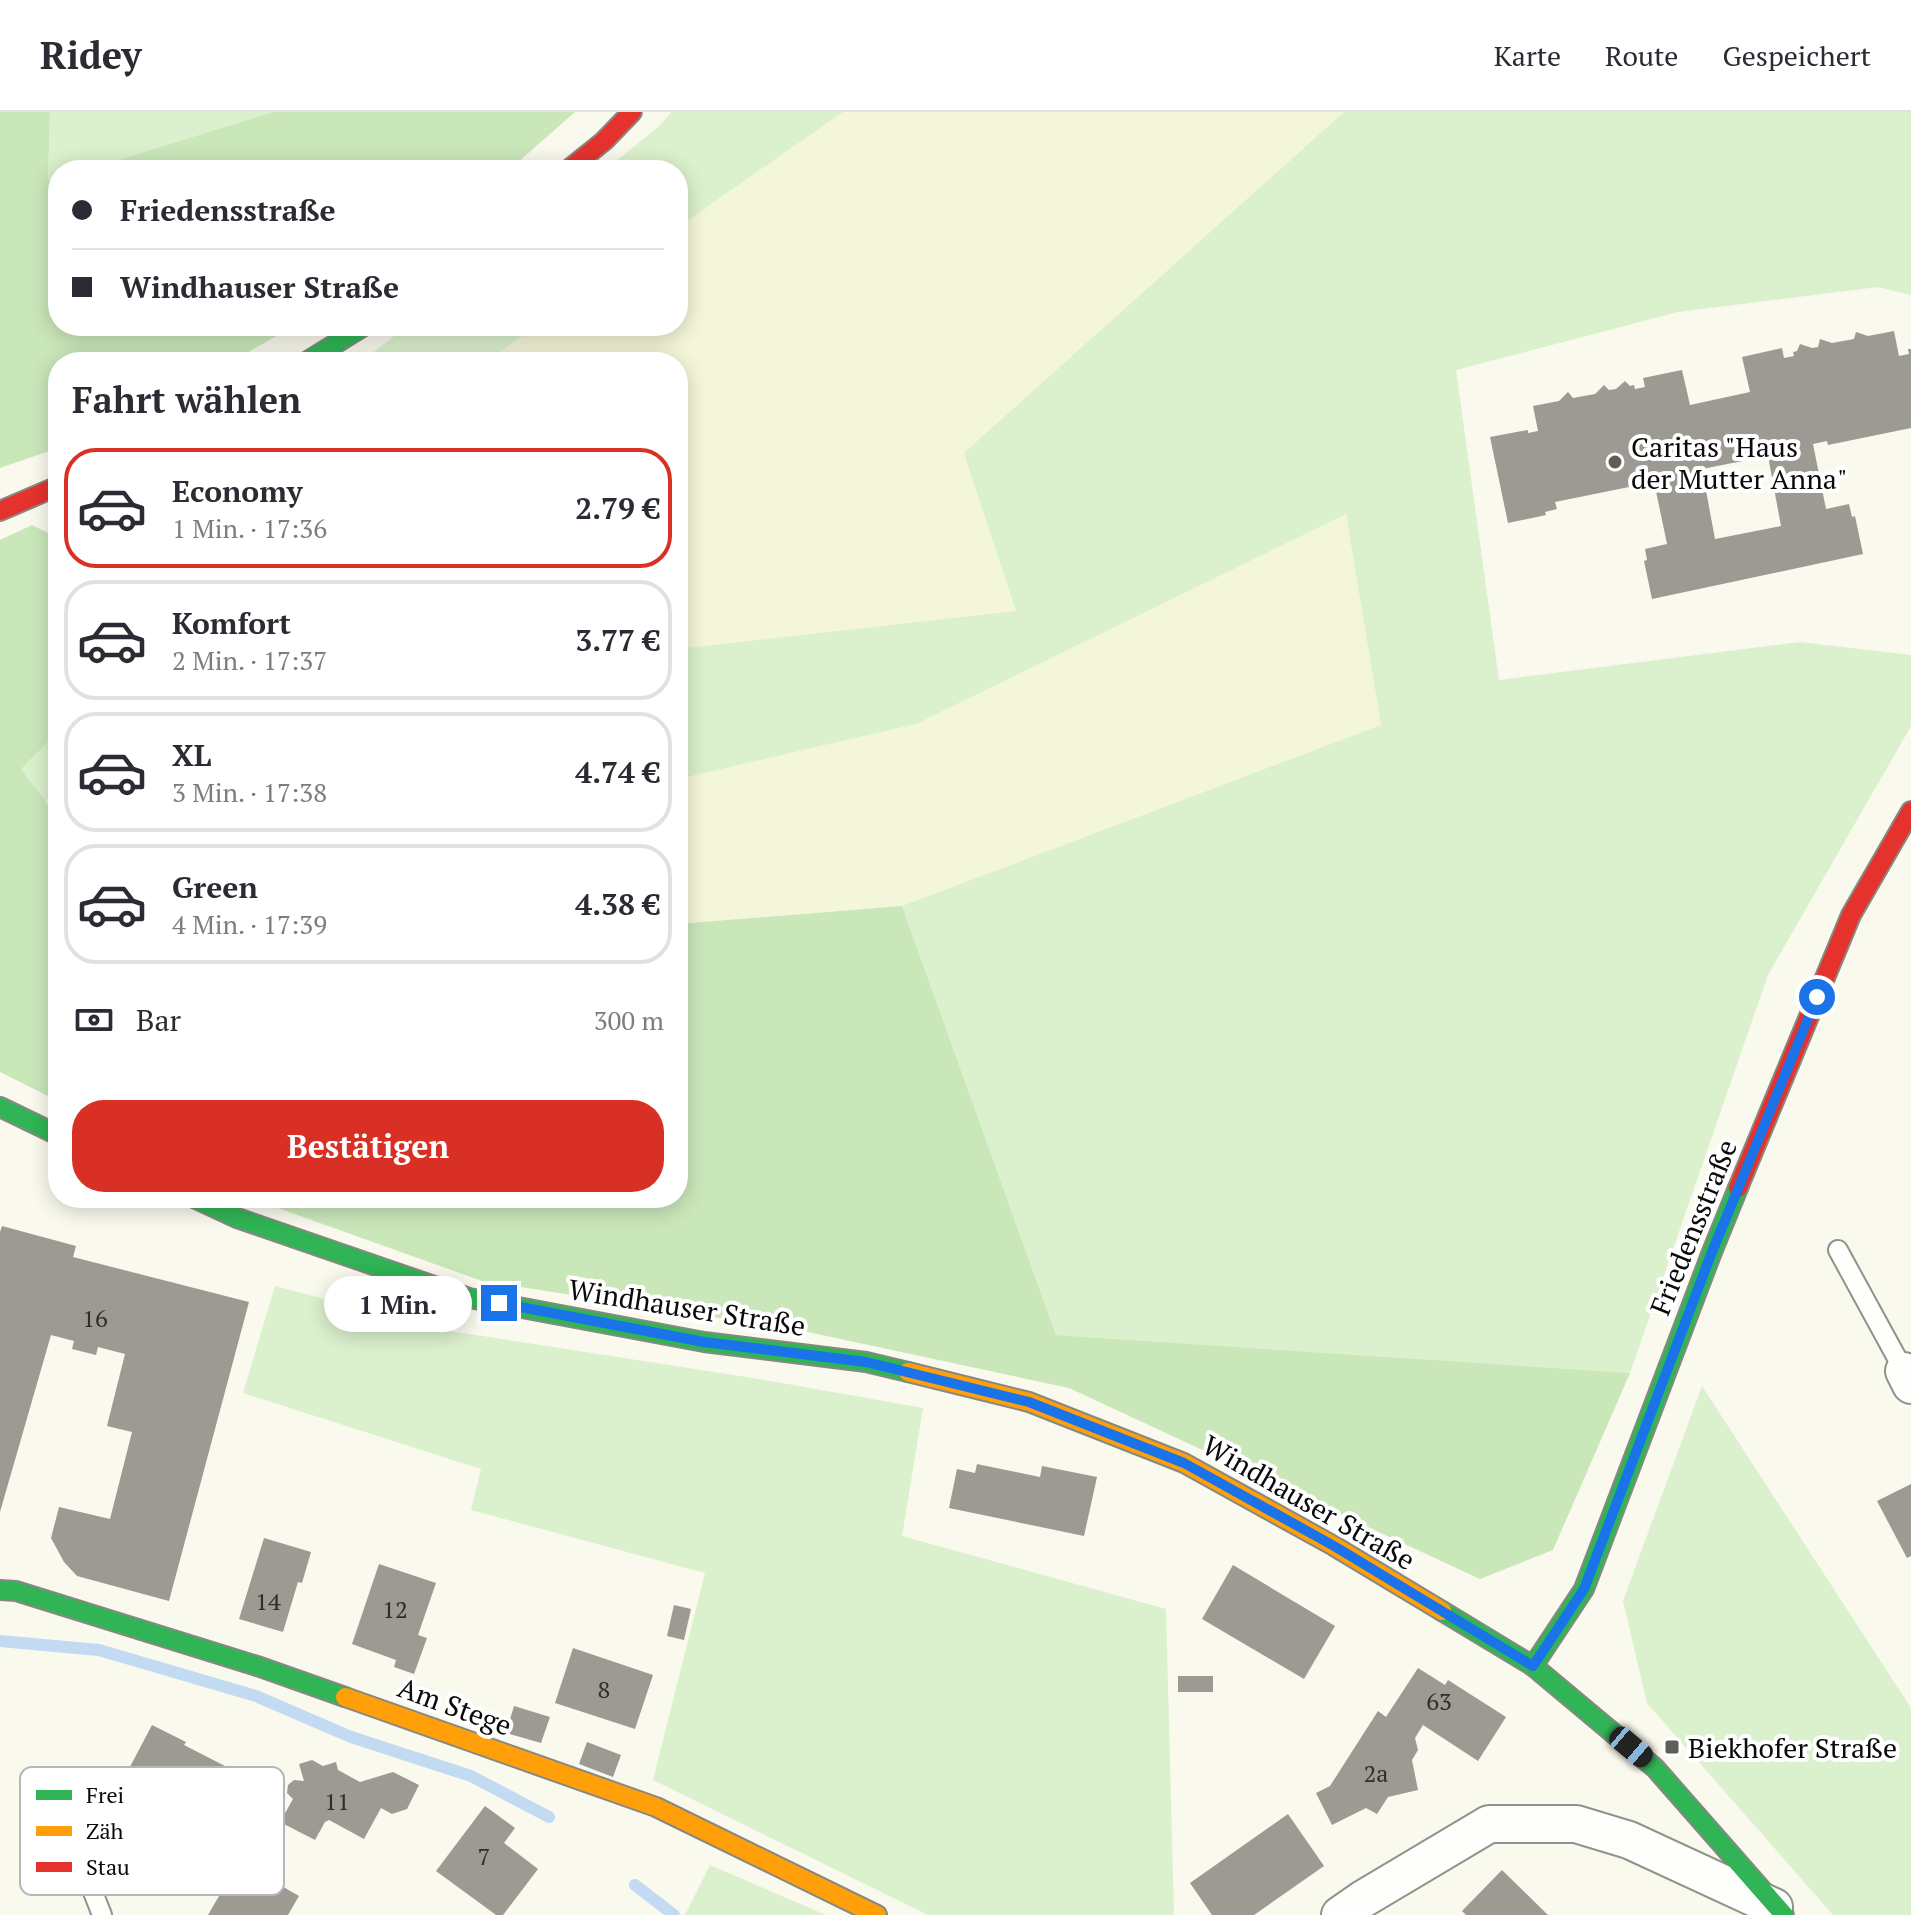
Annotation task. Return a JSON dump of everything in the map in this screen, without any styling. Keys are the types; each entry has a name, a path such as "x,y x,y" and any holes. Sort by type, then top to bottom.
{"main road":[{"path":"580,160 632,112"},
{"path":"322,352 348,336"},
{"path":"0,511 48,490"},
{"name":"Friedensstraße","path":"1533,1666 1584,1589 1712,1252 1851,915 1911,811"},
{"path":"0,1107 48,1130"},
{"name":"Windhauser Straße","path":"216,1208 469,1298 704,1342 866,1362 1029,1402 1184,1463 1334,1546 1533,1666 1655,1768 1780,1911"},
{"name":"Am Stege","path":"0,1590 16,1591 257,1666 656,1807 877,1915"}],"street":[{"path":"1340,1915 1489,1824 1576,1824 1629,1840 1780,1911"}],"lane":[{"path":"1838,1250 1907,1378"},
{"path":"94,1895 102,1915"}],"green space":[{"path":"0,112 50,112 48,336 276,336 248,352 48,352 48,451 0,468"},
{"path":"50,112 273,112 118,160 49,160"},
{"path":"273,112 575,112 520,160 118,160"},
{"path":"672,112 843,112 688,220 688,160 617,160"},
{"path":"843,112 1344,112 1016,612 688,648 688,352 499,352 523,336 688,336 688,220"},
{"path":"1344,112 1911,112 1911,295 1878,287 1678,312 1456,370 1499,680 1800,642 1911,655 1911,726 1768,975 1630,1373 1056,1335 902,906 1381,725 1346,514 916,724 688,777 688,648 1016,611 964,453"},
{"path":"394,336 523,336 499,352 374,352"},
{"path":"1346,514 1381,725 902,906 688,923 688,777 916,724"},
{"path":"32,525 48,533 48,742 21,769 48,805 48,1096 0,1072 0,540"},
{"path":"48,742 48,801 46,801 21,769"},
{"path":"902,906 1056,1335 1630,1373 1553,1550 1480,1579 1069,1388 808,1332 482,1281 278,1208 688,1208 688,923"},
{"path":"275,1286 437,1329 923,1408 902,1536 1166,1609 1174,1915 928,1915 653,1780 705,1573 471,1510 481,1469 243,1393"},
{"path":"1702,1386 1911,1708 1911,1915 1833,1915 1647,1703 1623,1601"},
{"path":"710,1865 826,1915 685,1915"}],"building":[{"name":"Caritas \"Haus der Mutter Anna\"","path":"1894,331 1899,356 1909,354 1908,349 1911,349 1911,428 1828,445 1827,441 1813,444 1826,509 1849,504 1852,517 1855,516 1863,554 1652,599 1644,561 1647,560 1645,549 1667,544 1653,477 1638,481 1639,485 1555,502 1557,509 1545,512 1546,515 1508,523 1490,437 1538,431 1533,406 1559,401 1568,392 1573,398 1595,394 1604,385 1609,390 1616,389 1625,381 1630,386 1634,385 1635,389 1645,387 1643,378 1682,370 1690,405 1750,392 1742,357 1782,348 1784,358 1794,356 1793,352 1800,344 1818,347 1820,339 1832,343 1854,339 1856,332 1868,336","holes":["1768,456 1781,526 1715,539 1702,469"]},
{"path":"2,1226 76,1246 73,1257 249,1302 169,1601 77,1576 64,1562 51,1538 59,1507 110,1519 132,1432 107,1426 125,1354 98,1347 96,1355 72,1349 74,1341 51,1335 0,1512"},
{"path":"977,1464 1040,1477 1042,1466 1097,1477 1084,1536 949,1508 957,1469 975,1473"},
{"path":"1911,1484 1911,1556 1907,1558 1877,1501"},
{"path":"264,1538 311,1552 283,1632 239,1619"},
{"path":"379,1564 436,1583 418,1635 427,1638 414,1674 394,1667 396,1660 352,1644"},
{"path":"1233,1565 1335,1626 1304,1679 1202,1619"},
{"path":"674,1605 691,1609 684,1640 667,1636"},
{"path":"573,1648 653,1675 635,1729 555,1703"},
{"path":"1418,1668 1445,1685 1448,1680 1506,1717 1478,1761 1423,1725 1415,1738 1418,1750 1412,1760 1418,1790 1388,1797 1377,1814 1366,1808 1332,1825 1316,1793 1330,1786 1378,1711 1386,1717"},
{"path":"1178,1676 1213,1676 1213,1692 1178,1692"},
{"path":"514,1706 550,1717 541,1743 506,1733"},
{"path":"152,1725 225,1766 224,1767 130,1767"},
{"path":"587,1742 621,1755 613,1777 579,1764"},
{"path":"312,1760 323,1766 336,1762 338,1770 360,1782 393,1772 419,1785 407,1809 392,1814 381,1808 364,1839 329,1820 315,1840 284,1824 284,1815 293,1799 287,1793 288,1785 294,1780 304,1781 299,1764"},
{"path":"485,1806 515,1828 504,1843 538,1869 503,1915 496,1915 436,1871"},
{"path":"1288,1814 1324,1866 1254,1915 1212,1915 1190,1883"},
{"path":"1502,1870 1548,1915 1466,1915 1462,1911"},
{"path":"284,1887 299,1896 288,1915 208,1915 220,1895 284,1895"}],"waterway":[{"path":"0,1641 99,1650 256,1696 351,1737 471,1776 549,1817"},
{"path":"635,1885 674,1915"}],"traffic: fast":[{"path":"322,352 348,336"},
{"path":"0,1107 48,1130"},
{"path":"1533,1666 1584,1589 1738,1188"},
{"path":"216,1208 469,1298 704,1342 866,1362 908,1372"},
{"path":"0,1590 16,1591 257,1666 345,1697"},
{"path":"1442,1611 1533,1666 1655,1768 1784,1915"}],"traffic: slow":[{"path":"908,1372 1029,1402 1184,1463 1334,1546 1442,1611"},
{"path":"345,1697 656,1807 877,1915"}],"traffic: jam":[{"path":"580,160 632,112"},
{"path":"0,511 48,490"},
{"path":"1738,1188 1851,915 1911,811"}],"place":[{"name":"Caritas \"Haus der Mutter Anna\"","path":"1615,462"},
{"name":"Biekhofer Straße","path":"1672,1747"}],"route":[{"path":"499,1303 704,1342 866,1362 1029,1402 1184,1463 1334,1546 1533,1666 1584,1589 1712,1252 1817,997"}]}
